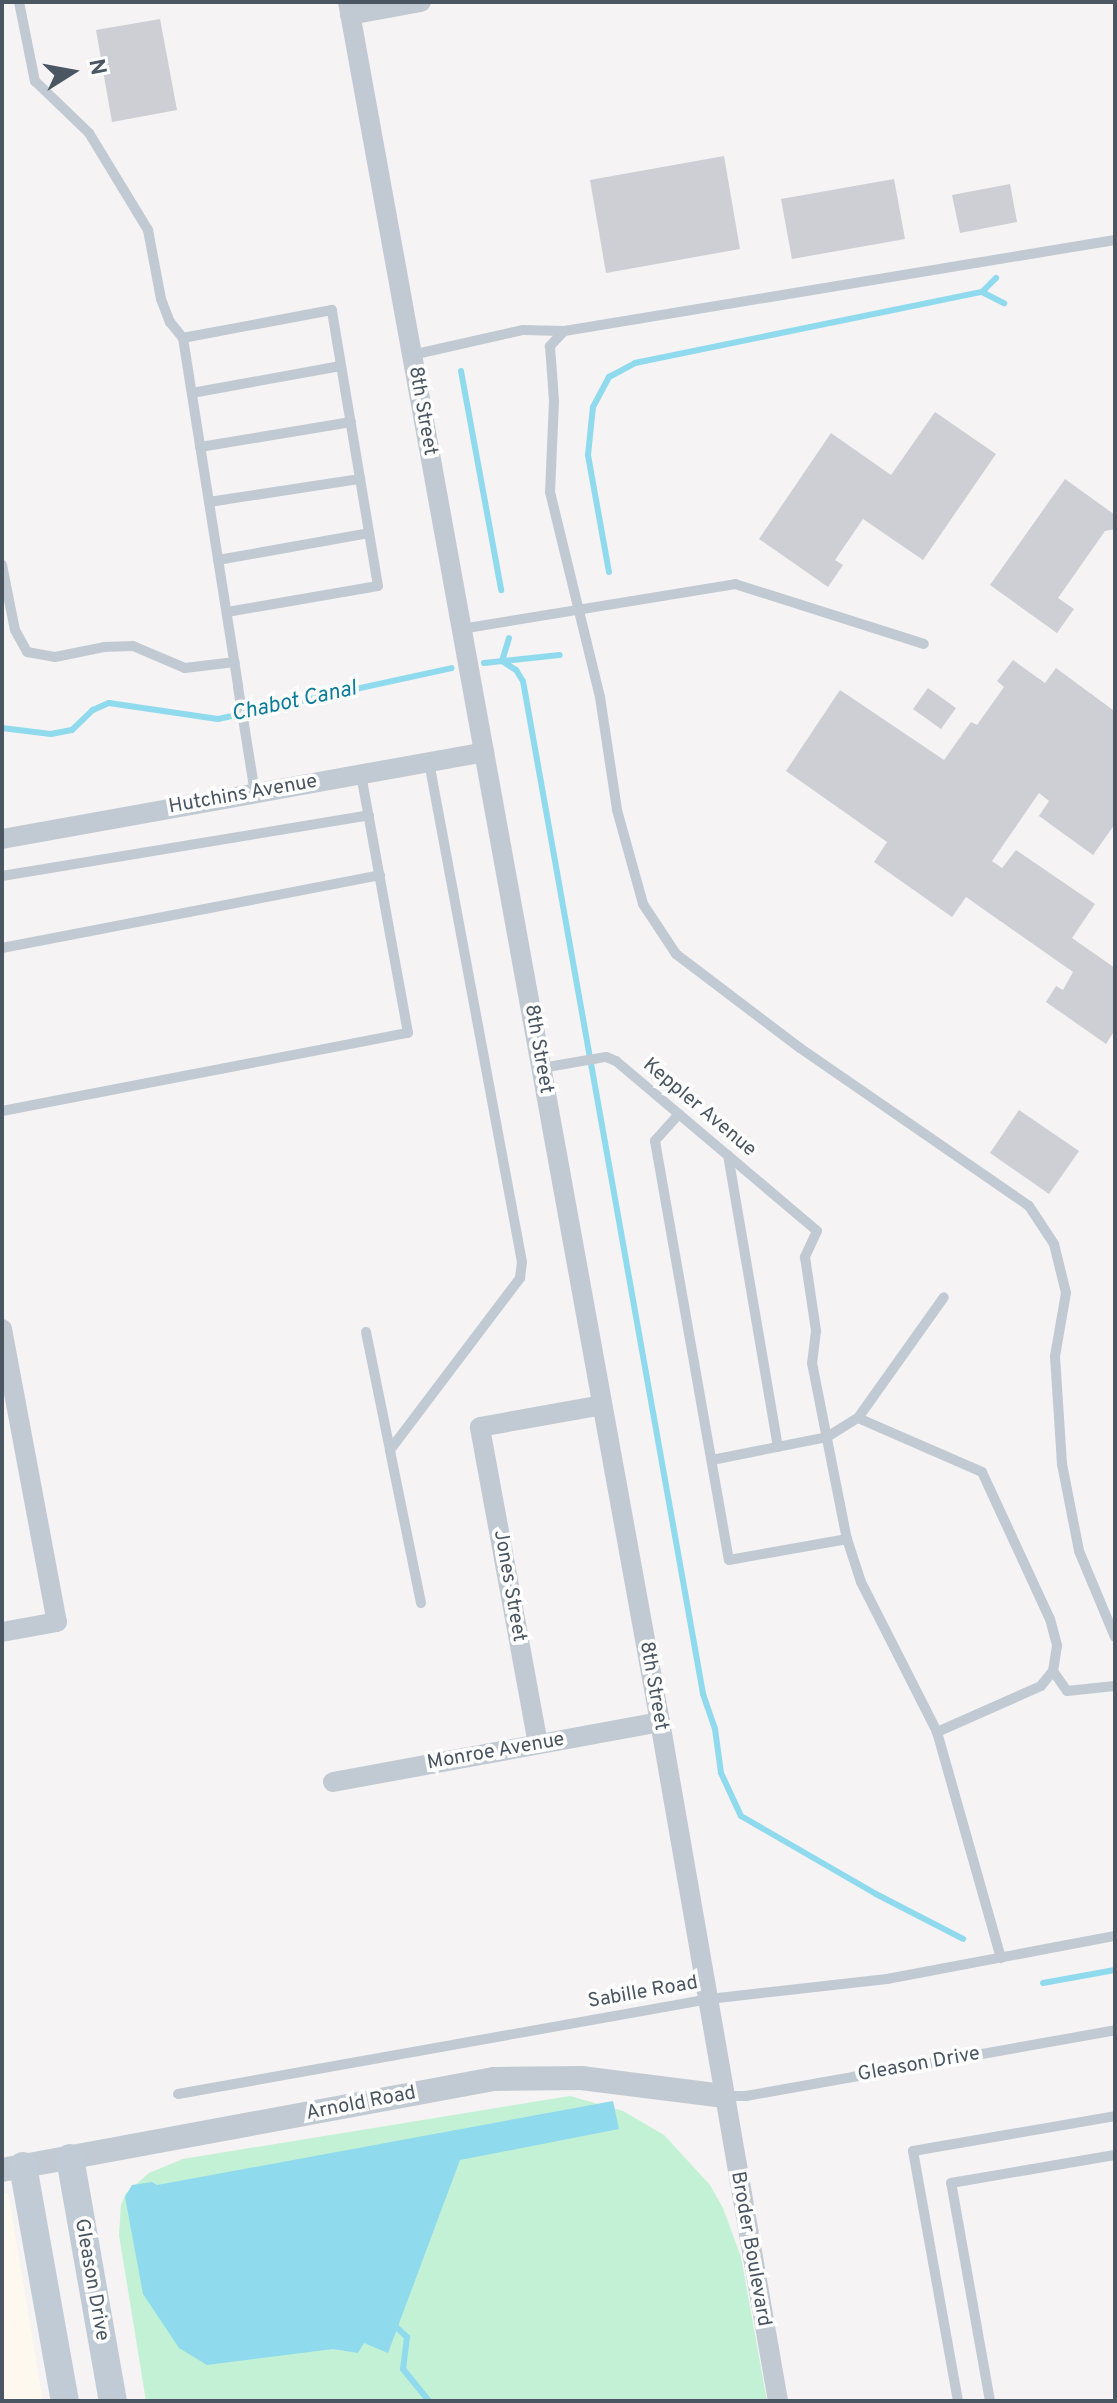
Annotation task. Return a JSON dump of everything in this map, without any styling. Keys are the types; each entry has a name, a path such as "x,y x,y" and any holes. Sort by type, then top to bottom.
{"main road":[{"name":"Gleason Drive","path":"70,2158 113,2401"},
{"path":"12,2168 65,2401"}],"street":[{"path":"349,8 421,2"},
{"name":"8th Street","path":"349,8 660,1722 723,2096"},
{"name":"Hutchins Avenue","path":"2,839 484,752"},
{"path":"2,1329 57,1622 2,1632"},
{"name":"Jones Street","path":"538,1744 480,1427 602,1405"},
{"name":"Monroe Avenue","path":"333,1782 660,1722"},
{"name":"Arnold Road","path":"12,2168 494,2079 581,2078 723,2096"},
{"name":"Broder Boulevard","path":"723,2096 778,2401"}],"lane":[{"path":"19,2 35,81 89,133 148,230 161,299 170,322 183,338 255,793"},
{"path":"412,355 523,330 564,331 1115,240"},
{"path":"183,338 332,310 378,586 227,612"},
{"path":"564,331 550,346 554,401 550,492 600,697 617,810 643,904 676,954 800,1048 1029,1206 1054,1244 1066,1293 1055,1356 1062,1464 1079,1551 1115,1637"},
{"path":"192,393 341,366"},
{"path":"200,447 351,422"},
{"path":"209,502 360,479"},
{"path":"218,560 369,533"},
{"path":"2,565 15,630 27,652 55,657 104,647 133,646 185,668 235,662"},
{"path":"461,629 578,607 735,584 924,644"},
{"path":"390,1450 520,1278 522,1262 429,762"},
{"path":"2,1111 408,1033 361,774"},
{"path":"2,876 369,815"},
{"path":"2,948 380,875"},
{"name":"Keppler Avenue","path":"542,1068 599,1058 616,1061 817,1231 805,1257 816,1331 812,1363 827,1437"},
{"path":"679,1114 655,1141 729,1560 847,1539"},
{"path":"728,1155 778,1447"},
{"path":"712,1460 827,1437 858,1418 944,1297"},
{"path":"366,1332 421,1603"},
{"path":"858,1418 982,1472 1050,1619 1057,1646 1053,1671 1041,1686 937,1732"},
{"path":"827,1437 847,1539 861,1582 937,1732 1001,1958"},
{"path":"1053,1671 1067,1691 1115,1686"},
{"name":"Sabille Road","path":"178,2094 709,1999 887,1979 1115,1936"},
{"name":"Gleason Drive","path":"723,2096 746,2096 1115,2030"},
{"path":"958,2401 913,2151 1115,2116"},
{"path":"990,2401 951,2183 1115,2155"}],"shaded area":[{"path":"8,2193 43,2401 2,2401 2,2194"}],"green space":[{"path":"570,2096 623,2111 664,2135 710,2185 723,2208 741,2257 767,2401 146,2401 119,2235 121,2205 126,2193 149,2173 183,2159"}],"water":[{"path":"613,2101 619,2129 460,2160 388,2353 364,2343 358,2353 333,2349 207,2365 179,2348 143,2294 125,2197 132,2185 152,2182 157,2185"}],"building":[{"path":"160,19 177,110 112,122 96,30"},
{"path":"724,156 740,249 606,273 590,180"},
{"path":"894,179 905,239 792,259 781,199"},
{"path":"1010,184 1017,222 960,233 952,195"},
{"path":"935,412 996,454 923,560 863,519 835,560 843,565 828,587 759,539 831,433 891,475"},
{"path":"1065,479 1115,515 1115,529 1105,531 1058,598 1074,609 1057,633 990,585"},
{"path":"1013,660 1045,683 1056,668 1113,710 1115,708 1115,824 1093,855 1039,816 1049,801 1039,793 992,861 1002,868 1016,850 1095,904 1072,938 1115,968 1115,1030 1106,1044 1046,1002 1056,986 1063,990 1073,972 966,897 952,917 874,862 887,842 786,771 840,690 944,760 971,722 977,725 1004,687 997,681"},
{"path":"928,688 956,708 941,729 913,709"},
{"path":"1019,1110 1079,1151 1049,1194 990,1153"}],"waterway":[{"path":"982,292 996,278"},
{"path":"609,572 588,455 593,407 609,377 635,363 982,292 1004,303"},
{"path":"461,371 501,590"},
{"path":"502,661 509,638"},
{"path":"484,663 560,655"},
{"path":"502,661 516,670 523,681 703,1694 715,1729 721,1773 741,1816 876,1894 963,1939"},
{"name":"Chabot Canal","path":"2,728 51,734 72,730 93,710 109,703 218,719 452,668"},
{"path":"1043,1983 1115,1970"},
{"path":"394,2325 407,2337 403,2369 429,2401"}]}
